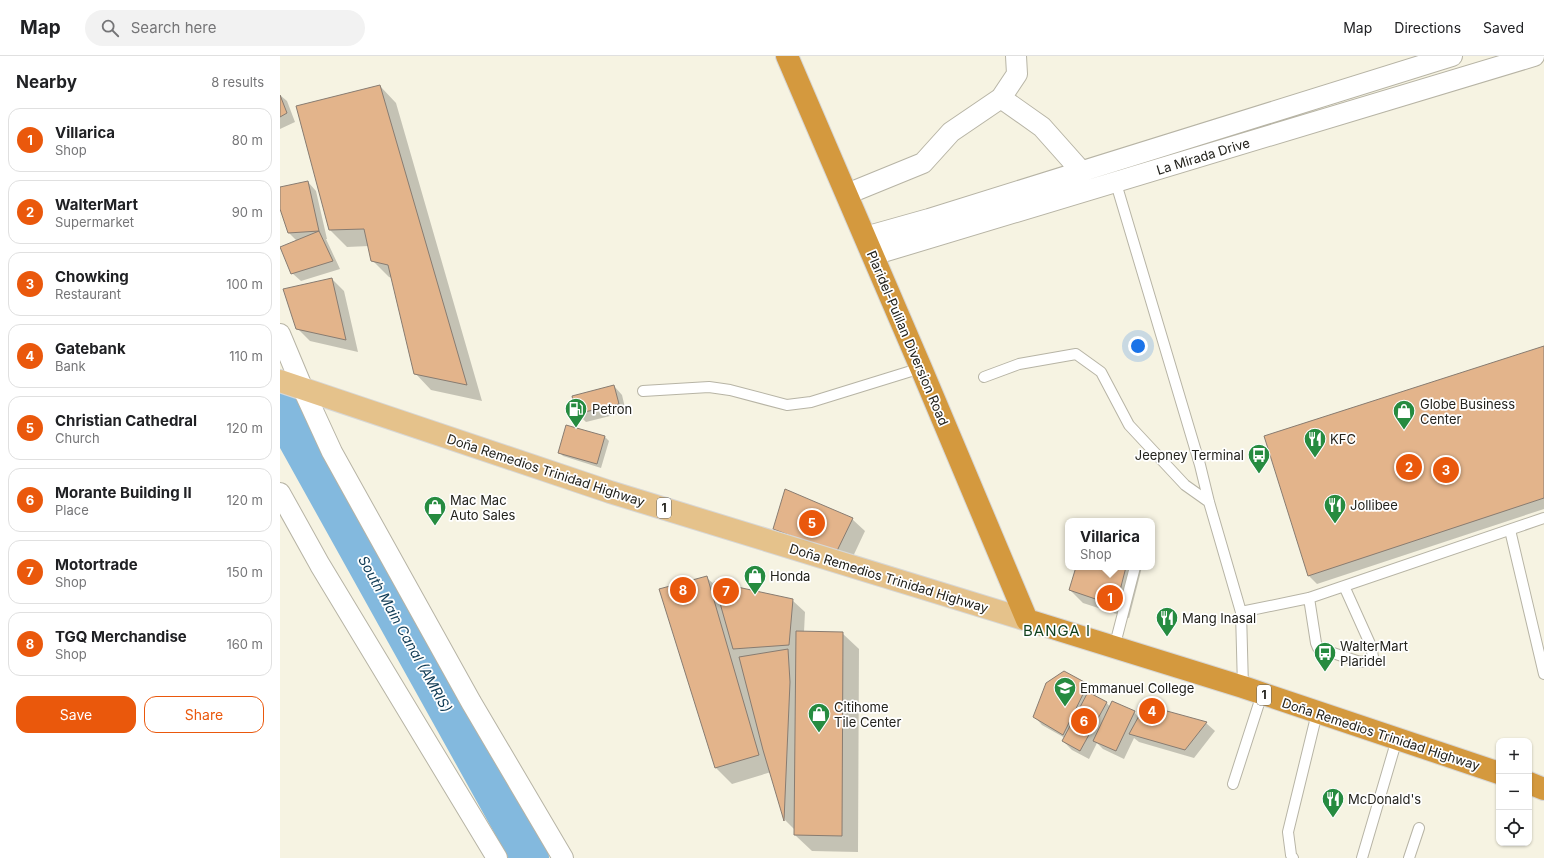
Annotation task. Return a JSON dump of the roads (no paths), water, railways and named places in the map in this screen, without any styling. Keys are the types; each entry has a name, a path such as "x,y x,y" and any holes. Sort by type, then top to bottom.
{"highway":[{"name":"Plaridel-Pulilan Diversion Road","path":"787,56 1027,620"},
{"name":"Doña Remedios Trinidad Highway","path":"1027,620 1253,691 1496,772"},
{"path":"1532,784 1544,789"}],"main road":[{"name":"Doña Remedios Trinidad Highway","path":"292,385 610,492 1027,620"}],"street":[{"path":"847,194 923,163 950,132 1001,98 1017,74 1016,56"},
{"name":"La Mirada Drive","path":"931,228 1109,163 1452,56"},
{"name":"La Mirada Drive","path":"869,246 931,228 1116,182 1534,56"},
{"path":"1001,98 1042,126 1082,172"},
{"path":"280,334 292,385 332,452 470,702 563,858"},
{"path":"280,493 324,572 496,858"}],"lane":[{"path":"1109,163 1116,182 1200,465 1209,502 1241,612 1253,691 1233,784"},
{"path":"984,376 1019,364 1076,354 1101,372 1129,425 1185,485 1209,502"},
{"path":"643,391 709,387 730,390 787,405 811,402 921,368"},
{"path":"1241,612 1309,598 1544,518"},
{"path":"1510,530 1544,674"},
{"path":"1114,648 1134,570"},
{"path":"1309,598 1318,648 1360,662 1367,661 1373,657 1371,646 1344,586"},
{"path":"1293,858 1291,855 1288,832 1317,713"},
{"path":"1362,858 1397,739"},
{"path":"1409,858 1419,828"}],"waterway":[{"name":"South Main Canal (AMRIS)","path":"280,409 530,858"}],"place":[{"name":"Petron","path":"576,428"},
{"name":"Globe Business Center","path":"1404,430"},
{"name":"KFC","path":"1315,458"},
{"name":"WalterMart","path":"1409,467"},
{"name":"Chowking","path":"1446,470"},
{"name":"Jeepney Terminal","path":"1259,474"},
{"name":"Christian Cathedral","path":"812,523"},
{"name":"Jollibee","path":"1335,524"},
{"name":"Mac Mac Auto Sales","path":"435,526"},
{"name":"TGQ Merchandise","path":"683,590"},
{"name":"Motortrade","path":"726,591"},
{"name":"Honda","path":"755,596"},
{"name":"Villarica","path":"1110,598"},
{"name":"Mang Inasal","path":"1167,638"},
{"name":"WalterMart Plaridel","path":"1325,672"},
{"name":"Emmanuel College","path":"1065,708"},
{"name":"Gatebank","path":"1152,711"},
{"name":"Morante Building II","path":"1084,721"},
{"name":"Citihome Tile Center","path":"819,734"},
{"name":"McDonald's","path":"1333,818"}],"district":[{"name":"BANGA I","path":"1057,631"}]}
